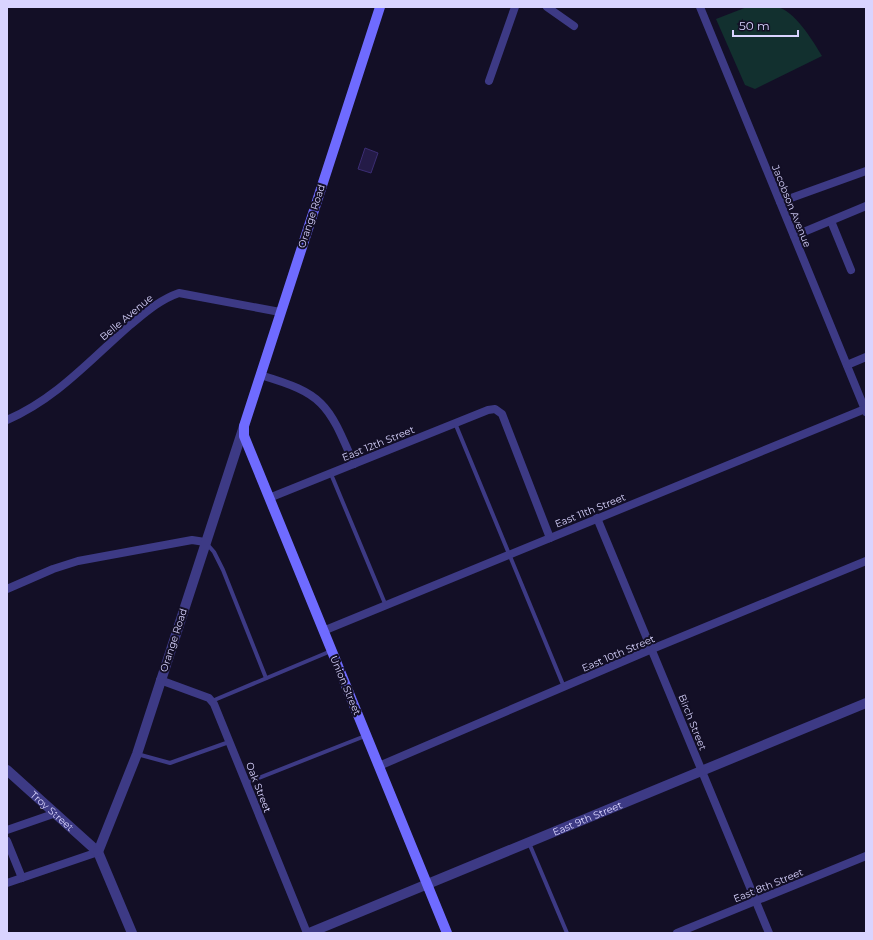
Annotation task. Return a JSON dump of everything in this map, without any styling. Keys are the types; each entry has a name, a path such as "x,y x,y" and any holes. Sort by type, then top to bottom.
{"main road":[{"name":"Orange Road","path":"244,431 280,312 380,7"},
{"name":"Union Street","path":"244,431 269,498 447,933"}],"street":[{"path":"489,80 515,7"},
{"path":"547,7 574,26"},
{"name":"Jacobson Avenue","path":"700,7 865,411"},
{"path":"780,202 866,171"},
{"path":"794,236 866,206"},
{"path":"831,221 851,270"},
{"name":"Belle Avenue","path":"7,420 41,402 68,382 111,342 158,302 170,296 180,293 280,312"},
{"path":"847,365 866,357"},
{"path":"260,375 300,388 321,403 333,417 354,464"},
{"name":"East 12th Street","path":"269,498 488,410 496,409 502,414 550,538"},
{"name":"East 11th Street","path":"323,631 597,518 865,411"},
{"name":"Orange Road","path":"98,852 137,754 205,542 244,431"},
{"name":"Birch Street","path":"597,518 769,933"},
{"path":"7,589 53,570 78,562 192,540 205,542"},
{"name":"East 10th Street","path":"379,766 652,649 866,561"},
{"path":"160,680 209,698 211,701"},
{"name":"Oak Street","path":"211,701 218,710 231,741 246,783 308,933"},
{"name":"East 9th Street","path":"308,933 866,703"},
{"name":"Troy Street","path":"9,774 56,813 98,852"},
{"path":"7,830 56,813"},
{"path":"7,841 22,878"},
{"path":"7,883 98,852 132,933"},
{"name":"East 8th Street","path":"677,933 866,856"}],"lane":[{"path":"455,423 564,687"},
{"path":"331,474 386,606"},
{"path":"205,542 214,552 223,570 266,678"},
{"path":"211,701 332,651"},
{"path":"246,783 367,735"},
{"path":"137,754 170,763 231,741"},
{"path":"529,842 566,933"}],"green space":[{"path":"747,7 776,7 790,13 814,42 822,56 755,89 745,85 716,19"}],"building":[{"path":"365,148 378,153 371,173 358,169"}]}
